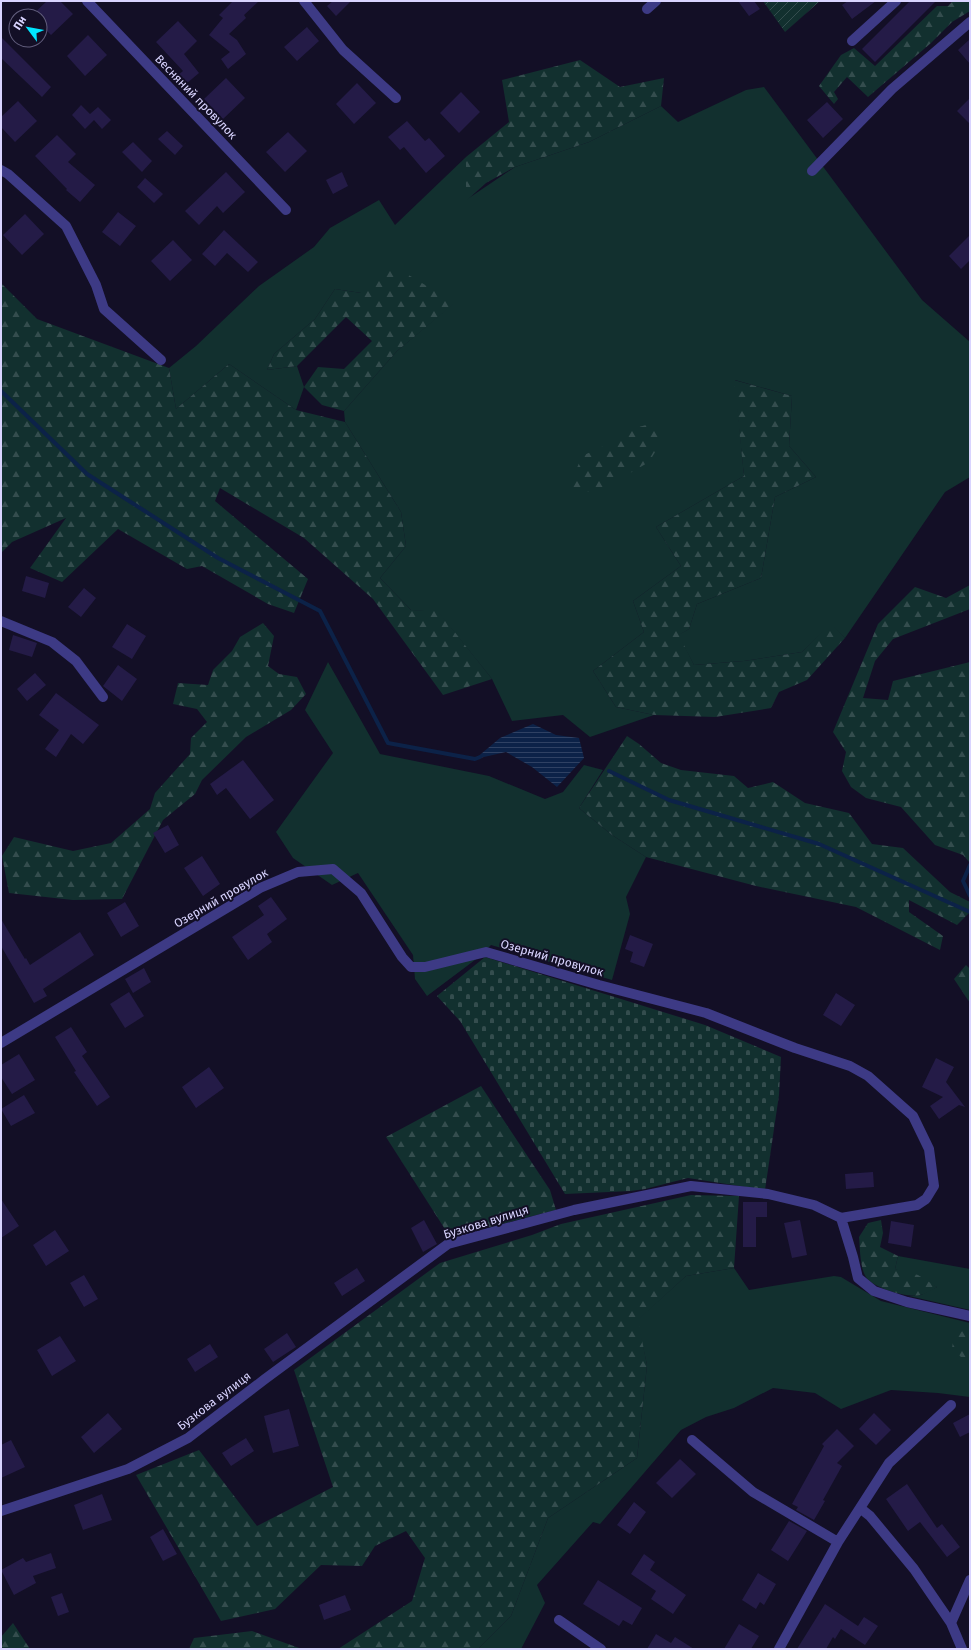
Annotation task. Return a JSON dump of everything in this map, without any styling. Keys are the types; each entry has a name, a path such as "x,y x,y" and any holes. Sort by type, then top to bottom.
{"street":[{"name":"Весняний провулок","path":"87,1 286,210"},
{"path":"304,1 344,50 396,98"},
{"path":"647,9 656,1"},
{"path":"852,41 896,1"},
{"path":"812,171 892,89 970,22"},
{"path":"1,170 8,174 66,226 96,285 104,309 161,360"},
{"path":"1,621 52,642 76,661 103,697"},
{"name":"Озерний провулок","path":"1,1043 260,888 298,872 333,869 361,893 402,957 411,968 425,967 486,952 599,985 706,1013 795,1048 850,1066 868,1076 913,1116 929,1149 934,1186 926,1199 917,1205 840,1218"},
{"name":"Бузкова вулиця","path":"1,1511 128,1469 188,1438 265,1379 448,1244 574,1210 691,1186 768,1194 814,1205 840,1218"},
{"path":"840,1218 853,1257 858,1278 874,1291 907,1302 970,1316"},
{"path":"779,1649 838,1542 889,1463 951,1406"},
{"path":"692,1440 753,1492 838,1542"},
{"path":"860,1508 870,1516 914,1569 951,1623 962,1649"},
{"path":"951,1623 970,1580"},
{"path":"559,1620 601,1649"}],"green space":[{"path":"763,1 820,1 785,32"},
{"path":"953,1 970,1 970,11 952,22 931,43 868,97 847,77 834,92 838,99 834,104 819,86 841,55 854,48 875,66 937,6 948,6"},
{"path":"580,60 620,87 664,78 661,106 589,142 515,167 486,183 466,201 466,157 509,122 502,80"},
{"path":"764,87 922,300 970,342 970,477 945,492 845,638 831,624 802,652 744,661 694,665 678,635 689,629 697,604 761,578 775,497 816,477 789,446 792,396 735,380 744,476 656,527 681,566 633,601 644,632 593,671 616,707 654,715 590,737 563,715 512,721 492,679 438,612 411,610 380,578 406,546 401,512 345,422 344,411 397,351 454,303 335,289 315,319 274,354 267,370 297,366 304,387 296,410 229,364 176,409 169,368 196,346 259,286 314,247 330,228 379,200 395,225 466,157 466,200 515,167 589,142 661,106 678,122 746,90"},
{"path":"392,265 455,303 397,351 344,411 322,405 304,387 318,367 344,369 372,341 346,317 297,366 267,370 274,354 315,319 335,289 361,293"},
{"path":"1,283 37,319 169,368 176,409 229,364 296,410 345,422 401,512 406,546 380,578 411,610 438,611 492,679 443,695 373,599 304,538 220,488 215,501 308,579 294,613 268,604 202,566 187,569 118,529 62,582 30,568 66,518 12,542 1,553"},
{"path":"734,380 792,396 789,446 816,477 775,497 761,578 697,604 689,629 679,635 694,665 744,661 802,652 831,623 845,638 807,680 779,692 771,708 715,717 654,715 616,707 593,671 644,632 633,601 681,566 656,527 744,476"},
{"path":"650,424 668,431 649,462 625,476 602,495 569,487 582,456 608,444 631,429"},
{"path":"970,585 970,609 893,639 875,661 863,698 888,700 893,681 970,662 970,863 963,855 935,845 901,807 866,798 851,787 842,771 846,752 833,732 878,624 915,587 946,598"},
{"path":"263,623 274,636 268,666 279,674 297,677 306,694 291,710 246,737 202,780 195,794 163,820 122,899 73,900 9,893 2,856 14,837 73,851 111,843 150,809 155,793 190,754 191,738 207,722 197,709 173,704 178,683 208,685 213,670 232,651 240,637"},
{"path":"328,662 380,754 489,776 545,799 563,792 584,765 603,770 579,808 612,835 646,857 626,897 630,914 612,980 491,945 479,957 427,996 415,979 413,955 358,873 332,885 293,858 276,832 333,753 305,710"},
{"path":"627,736 661,763 681,770 734,776 748,788 773,782 805,803 849,813 872,844 903,848 950,892 970,902 970,912 957,925 909,900 909,912 943,936 940,950 856,907 756,886 646,857 612,835 579,808"},
{"path":"485,957 705,1025 781,1057 779,1095 765,1190 688,1178 631,1191 565,1194 460,1021 437,996"},
{"path":"966,965 970,969 970,1003 954,979"},
{"path":"481,1086 550,1190 556,1210 450,1237 386,1137"},
{"path":"691,1195 739,1196 734,1268 686,1276 638,1320 647,1365 637,1458 548,1518 511,1616 478,1649 338,1649 412,1601 425,1558 406,1531 375,1546 362,1566 321,1565 275,1609 221,1621 136,1475 199,1450 257,1526 333,1487 294,1370 440,1263 532,1235 561,1224"},
{"path":"881,1220 883,1233 880,1247 898,1256 895,1269 918,1275 937,1287 929,1292 914,1296 899,1294 876,1285 866,1277 861,1263 859,1237 868,1223"},
{"path":"898,1256 970,1269 970,1310 909,1296 921,1295 937,1287 895,1269"},
{"path":"734,1268 749,1290 834,1276 841,1277 881,1301 970,1323 970,1397 891,1390 841,1409 815,1393 773,1388 734,1408 706,1417 681,1430 600,1524 593,1522 537,1585 545,1603 521,1649 478,1649 511,1616 548,1518 637,1458 647,1365 637,1320 686,1276"},
{"path":"964,1330 970,1331 970,1360 962,1358 952,1348 954,1336"},
{"path":"13,1623 30,1649 1,1649 1,1637"},
{"path":"252,1631 302,1649 189,1649 194,1638"}],"water":[{"path":"533,724 556,735 579,738 584,758 557,787 532,767 506,752 475,759 500,738"}],"building":[{"path":"47,1 60,1 73,14 51,35 48,32 48,8 40,8"},
{"path":"233,1 259,1 244,15 246,18 229,34 237,40 246,54 228,69 221,59 230,52 209,35 223,18 219,15"},
{"path":"333,1 351,1 336,16 327,6"},
{"path":"738,1 754,1 760,9 749,16"},
{"path":"848,1 876,1 852,19 842,5"},
{"path":"910,1 936,1 875,62 862,49"},
{"path":"178,21 197,41 184,54 199,73 180,89 172,80 183,71 156,42"},
{"path":"307,27 319,41 297,61 284,47"},
{"path":"88,35 107,55 85,76 67,56"},
{"path":"1,37 8,44 8,48 12,48 51,87 42,97 1,58"},
{"path":"970,39 970,64 958,50"},
{"path":"226,78 245,98 223,119 204,99"},
{"path":"357,83 376,103 354,124 336,104"},
{"path":"461,92 480,112 459,133 440,113"},
{"path":"970,98 970,124 957,111"},
{"path":"18,101 37,121 15,142 1,127 1,117"},
{"path":"827,102 843,119 823,138 807,120"},
{"path":"81,105 90,114 98,107 111,120 102,129 94,120 85,129 72,115"},
{"path":"407,121 425,141 429,138 445,156 426,173 404,147 400,150 388,137"},
{"path":"167,131 183,146 175,155 158,139"},
{"path":"288,132 307,151 285,172 266,152"},
{"path":"57,135 76,154 68,162 95,185 80,202 66,190 67,189 35,156"},
{"path":"133,142 152,161 142,172 122,152"},
{"path":"226,172 245,192 223,213 217,206 199,225 185,211"},
{"path":"342,172 348,186 333,194 326,180"},
{"path":"145,178 163,194 154,203 137,187"},
{"path":"118,212 136,226 120,246 102,232"},
{"path":"25,214 44,234 22,255 3,235"},
{"path":"224,230 258,262 248,272 227,253 215,266 202,254"},
{"path":"970,235 970,260 961,269 949,256"},
{"path":"173,240 192,260 170,281 151,261"},
{"path":"26,576 49,583 45,598 22,591"},
{"path":"84,588 96,598 81,617 68,607"},
{"path":"127,624 146,636 132,659 112,647"},
{"path":"13,635 37,643 32,657 9,650"},
{"path":"118,665 137,679 122,701 103,686"},
{"path":"35,673 46,685 27,701 17,689"},
{"path":"56,693 99,725 83,744 71,734 56,757 45,749 59,730 39,715"},
{"path":"243,760 274,800 250,819 226,788 217,795 210,784"},
{"path":"168,825 179,845 165,853 153,833"},
{"path":"202,856 220,884 203,896 184,868"},
{"path":"271,897 287,919 267,934 272,942 248,960 232,937 264,915 258,906"},
{"path":"125,902 139,926 121,937 107,913"},
{"path":"1,919 30,965 80,932 94,955 43,989 47,996 34,1003 1,946"},
{"path":"630,935 653,944 644,967 630,962 633,952 625,949"},
{"path":"144,968 151,982 133,993 125,979"},
{"path":"129,992 144,1016 125,1028 110,1004"},
{"path":"836,993 855,1005 841,1026 823,1015"},
{"path":"71,1027 87,1052 82,1056 110,1097 97,1106 74,1072 76,1071 55,1037"},
{"path":"19,1054 35,1080 12,1094 1,1077 1,1065"},
{"path":"936,1058 954,1067 946,1082 965,1107 959,1105 939,1119 930,1106 943,1097 922,1087"},
{"path":"209,1067 224,1088 196,1108 182,1087"},
{"path":"24,1095 35,1113 11,1126 1,1109"},
{"path":"873,1172 874,1187 846,1189 845,1174"},
{"path":"1,1199 19,1226 1,1238"},
{"path":"743,1202 767,1202 767,1217 756,1217 756,1247 743,1247"},
{"path":"424,1220 437,1244 423,1252 411,1228"},
{"path":"800,1220 807,1255 792,1258 784,1223"},
{"path":"891,1221 914,1225 911,1247 888,1243"},
{"path":"55,1230 69,1251 46,1266 33,1245"},
{"path":"357,1268 365,1281 342,1296 334,1283"},
{"path":"84,1275 98,1299 84,1307 70,1283"},
{"path":"287,1333 296,1347 273,1362 264,1349"},
{"path":"60,1336 76,1361 52,1376 37,1350"},
{"path":"210,1344 218,1357 195,1372 187,1359"},
{"path":"289,1409 299,1446 273,1453 264,1416"},
{"path":"108,1413 122,1429 94,1453 81,1437"},
{"path":"874,1413 891,1430 876,1445 859,1429"},
{"path":"970,1414 970,1432 960,1437 953,1423"},
{"path":"837,1429 854,1446 837,1463 842,1466 823,1500 825,1501 814,1520 796,1510 798,1507 792,1504 824,1446 822,1444"},
{"path":"246,1438 254,1451 231,1466 222,1453"},
{"path":"11,1440 25,1467 1,1478 1,1445"},
{"path":"680,1459 696,1474 672,1498 656,1483"},
{"path":"907,1484 937,1528 942,1524 960,1547 947,1557 920,1522 908,1531 886,1499"},
{"path":"102,1494 112,1520 83,1530 74,1505"},
{"path":"634,1502 646,1512 630,1534 617,1525"},
{"path":"789,1521 807,1531 788,1561 771,1550"},
{"path":"163,1529 177,1554 163,1561 150,1537"},
{"path":"51,1553 56,1568 33,1576 36,1583 14,1595 1,1570 23,1558 26,1562"},
{"path":"644,1554 655,1562 650,1570 686,1595 673,1614 651,1599 656,1591 631,1574"},
{"path":"758,1573 776,1584 764,1605 760,1602 756,1609 742,1600"},
{"path":"598,1580 642,1608 632,1625 623,1620 619,1626 583,1604"},
{"path":"62,1593 69,1612 58,1616 51,1597"},
{"path":"345,1595 351,1610 324,1620 319,1605"},
{"path":"825,1604 858,1626 864,1617 878,1626 865,1645 841,1629 835,1639 833,1637 826,1649 797,1649"},
{"path":"739,1624 759,1636 751,1649 724,1649"},
{"path":"656,1634 671,1643 675,1637 694,1649 647,1649"}],"waterway":[{"path":"1,391 87,474 218,558 320,611 388,743 475,759 480,757"},
{"path":"609,771 669,800 819,844 970,912"},
{"path":"970,865 963,881 970,896"}]}
